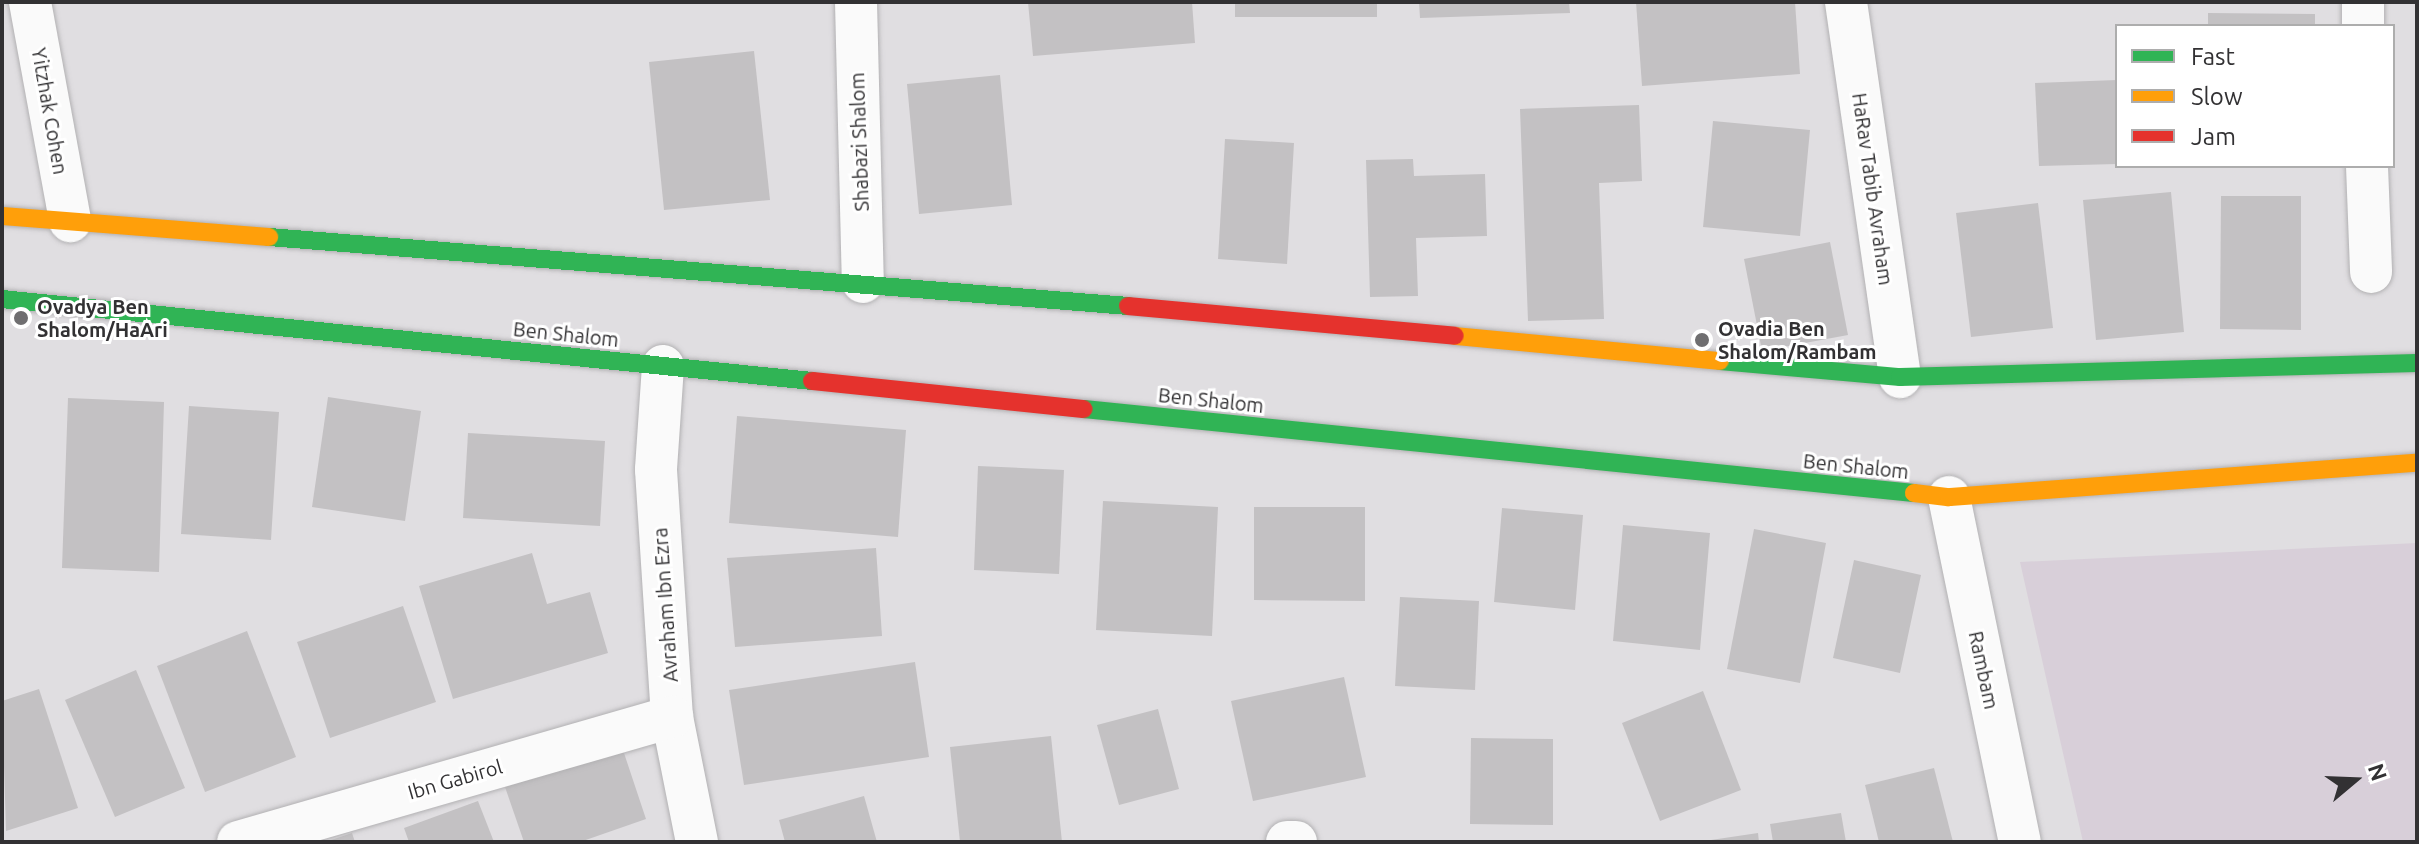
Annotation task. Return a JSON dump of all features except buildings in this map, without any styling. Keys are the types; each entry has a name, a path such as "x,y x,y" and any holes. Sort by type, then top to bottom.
{"main road":[{"path":"2,216 863,282 1900,377 2417,363"},
{"name":"Ben Shalom","path":"2,299 1949,497 2417,463"}],"street":[{"name":"Yitzhak Cohen","path":"30,2 70,221"},
{"name":"Shabazi Shalom","path":"856,2 863,282"},
{"name":"HaRav Tabib Avraham","path":"1846,2 1900,377"},
{"path":"2363,2 2363,24"},
{"path":"2367,168 2371,272"},
{"name":"Avraham Ibn Ezra","path":"663,366 656,470 672,717 697,842"},
{"name":"Rambam","path":"1949,497 2020,842"},
{"name":"Ibn Gabirol","path":"238,842 672,717"},
{"path":"1287,842 1296,842"}],"shaded area":[{"path":"2417,543 2417,842 2083,842 2020,562"}],"traffic: fast":[{"path":"269,237 1128,306"},
{"path":"2,299 812,381"},
{"path":"1720,361 1900,377 2417,363"},
{"path":"1084,409 1914,493"}],"traffic: slow":[{"path":"2,216 269,237"},
{"path":"1455,336 1720,361"},
{"path":"1914,493 1949,497 2417,463"}],"traffic: jam":[{"path":"1128,306 1455,336"},
{"path":"812,381 1084,409"}],"place":[{"name":"Ovadya Ben Shalom/HaAri","path":"21,318"},
{"name":"Ovadia Ben Shalom/Rambam","path":"1702,340"}]}
